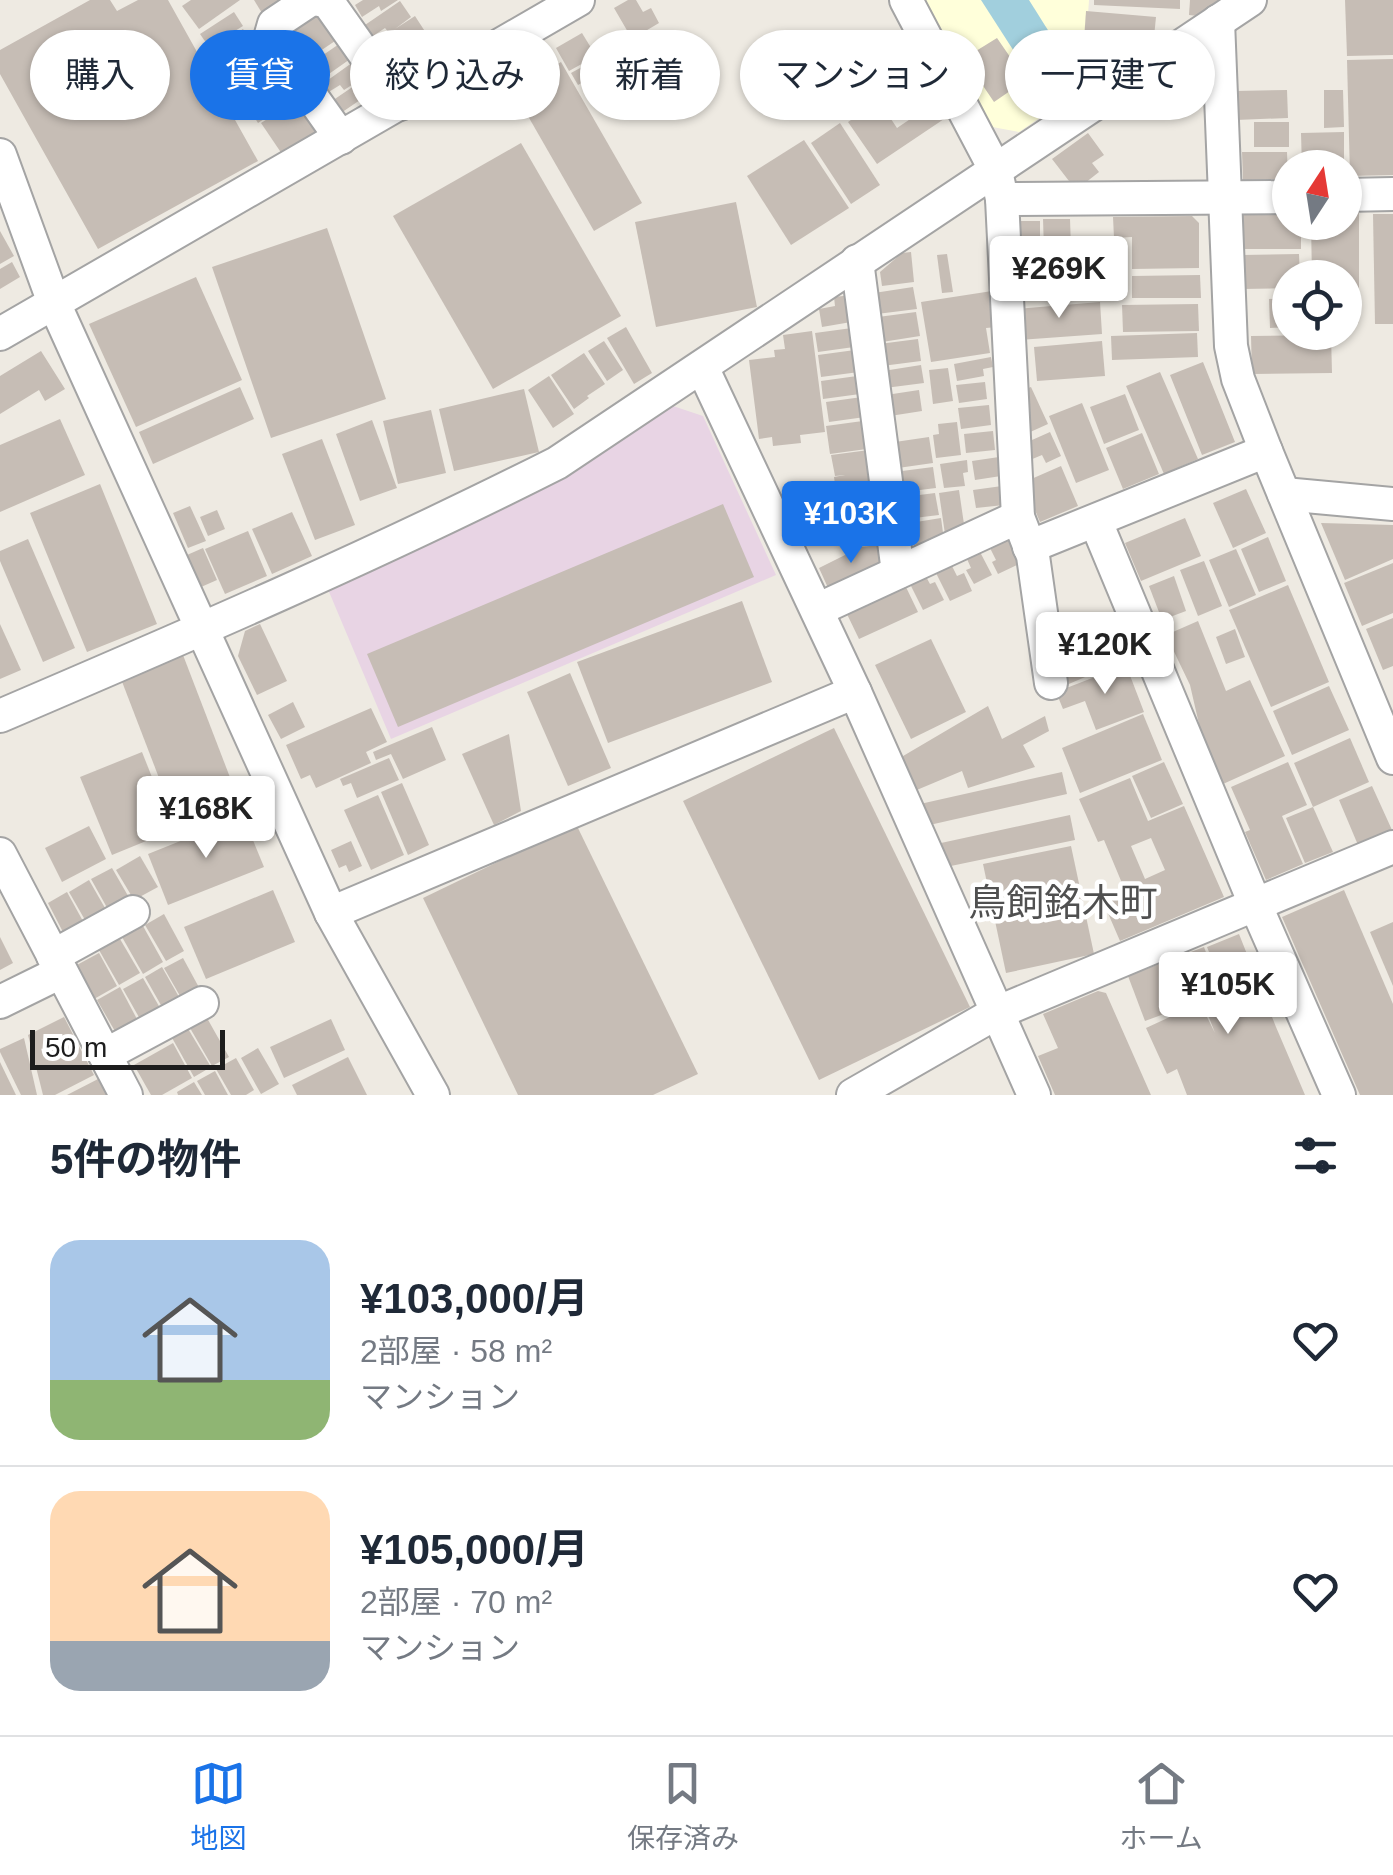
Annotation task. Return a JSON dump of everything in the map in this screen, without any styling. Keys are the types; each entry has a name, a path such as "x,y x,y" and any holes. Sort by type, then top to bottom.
{"street":[{"path":"310,0 274,24 270,38 340,138"},
{"path":"319,0 328,2 350,33"},
{"path":"527,30 578,0"},
{"path":"906,0 999,185 1024,532 1033,556 1051,683"},
{"path":"0,716 201,630 557,463 857,261 999,185 1250,0"},
{"path":"1218,21 1231,346 1238,379 1393,758"},
{"path":"0,334 372,120"},
{"path":"0,155 8,203 331,913 432,1095"},
{"path":"999,185 1272,197"},
{"path":"1362,195 1393,194"},
{"path":"857,261 898,572"},
{"path":"702,367 855,692 1034,1095"},
{"path":"817,610 898,572 1024,532 1096,522 1266,451"},
{"path":"1284,494 1393,504"},
{"path":"1096,522 1339,1095"},
{"path":"331,913 855,692"},
{"path":"853,1095 996,1013 1393,847"},
{"path":"0,854 126,1095"},
{"path":"0,1002 133,912"},
{"path":"105,1055 202,1003"}],"shaded area":[{"path":"925,0 1089,0 1087,30 1005,30 1005,120 1036,120 1019,132 987,126 984,120 985,30 940,30"},
{"path":"673,406 703,416 776,575 391,739 327,587 539,489"}],"water":[{"path":"981,0 1029,0 1048,30 1005,30 1005,37"}],"building":[{"path":"90,0 110,0 117,11 138,0 168,0 190,39 190,120 235,120 258,161 98,249 0,74 0,50 30,33 30,120 170,120 170,30 36,30"},
{"path":"191,0 240,0 199,29 182,6"},
{"path":"254,0 293,0 265,18"},
{"path":"363,0 398,0 362,17 355,5"},
{"path":"636,0 643,12 651,8 659,23 647,30 627,30 614,8"},
{"path":"1094,0 1180,0 1180,9 1094,5"},
{"path":"1190,0 1225,0 1198,16 1189,15"},
{"path":"1345,0 1393,0 1393,55 1347,56"},
{"path":"400,1 411,17 395,29 415,16 424,30 369,30 365,25"},
{"path":"1086,11 1156,17 1155,30 1085,30"},
{"path":"234,12 243,26 237,30 206,30"},
{"path":"316,13 328,30 291,30"},
{"path":"580,34 580,65 569,71 560,55 560,46"},
{"path":"997,38 1005,50 1005,94 994,102 985,89 985,45"},
{"path":"342,42 350,59 330,73 330,50"},
{"path":"1393,59 1393,175 1362,176 1362,150 1349,150 1347,60"},
{"path":"560,63 580,95 580,120 594,120 642,203 594,231 530,120 560,120"},
{"path":"350,64 350,86 344,90 340,85 330,91 330,79"},
{"path":"580,68 580,84 578,85 571,73"},
{"path":"350,89 350,107 338,115 330,102"},
{"path":"1287,90 1288,118 1236,120 1235,91"},
{"path":"1324,90 1343,90 1344,127 1324,128"},
{"path":"315,120 321,128 282,154 261,123"},
{"path":"892,120 897,128 909,120 943,120 877,164 848,122"},
{"path":"1254,122 1289,122 1289,147 1254,147"},
{"path":"840,123 880,185 851,204 811,143"},
{"path":"1344,132 1344,150 1301,150 1301,133"},
{"path":"1088,133 1104,155 1092,163 1099,172 1085,183 1069,181 1052,159"},
{"path":"804,140 849,208 791,245 747,176"},
{"path":"521,143 621,316 493,389 393,216"},
{"path":"1242,152 1272,152 1272,179 1243,180"},
{"path":"736,202 757,307 656,327 635,222"},
{"path":"1373,214 1393,214 1393,324 1375,324"},
{"path":"1243,215 1272,215 1272,240 1301,240 1301,249 1243,249"},
{"path":"1192,216 1199,223 1199,268 1132,269 1132,237 1114,238 1113,217"},
{"path":"1043,219 1070,219 1071,248 1044,249"},
{"path":"1019,221 1040,221 1040,248 1020,248"},
{"path":"327,228 386,399 271,438 212,267"},
{"path":"0,231 14,256 0,264"},
{"path":"1074,236 1094,236 1094,257 1124,256 1125,299 1076,300"},
{"path":"1311,240 1359,240 1359,260 1312,260"},
{"path":"911,252 914,282 882,286 880,272 902,253"},
{"path":"1071,252 1071,273 1034,274 1034,253"},
{"path":"947,254 953,292 942,293 937,255"},
{"path":"1299,254 1299,260 1272,260 1272,288 1242,289 1242,255"},
{"path":"12,262 20,277 0,289 0,269"},
{"path":"1200,275 1201,298 1132,298 1132,276"},
{"path":"196,277 242,380 136,427 89,324"},
{"path":"1071,278 1072,297 1019,300 1018,280"},
{"path":"913,287 917,309 877,314 874,293"},
{"path":"992,291 997,327 986,328 990,353 931,362 921,302"},
{"path":"852,295 857,321 822,327 819,309 835,306 834,297"},
{"path":"1272,299 1272,328 1270,328"},
{"path":"1100,302 1102,334 1019,340 1016,309"},
{"path":"1198,304 1199,331 1123,332 1122,305"},
{"path":"916,312 920,336 882,342 878,317"},
{"path":"626,327 652,373 634,384 607,338"},
{"path":"852,328 854,347 818,352 815,333"},
{"path":"812,331 825,432 800,435 801,443 773,446 772,437 759,439 749,360 775,357 774,350 785,349 783,335"},
{"path":"1197,333 1198,357 1112,360 1111,336"},
{"path":"1251,336 1272,336 1272,350 1331,350 1332,373 1252,374"},
{"path":"918,339 921,361 882,366 879,344"},
{"path":"604,341 623,370 607,381 588,351"},
{"path":"1102,341 1105,376 1037,381 1034,347"},
{"path":"855,350 859,372 821,377 818,355"},
{"path":"41,351 65,389 45,401 39,390 0,414 0,376"},
{"path":"584,353 605,384 574,409 551,375"},
{"path":"991,357 993,367 983,369 984,376 957,381 954,364"},
{"path":"1203,362 1235,442 1202,455 1170,375"},
{"path":"921,365 924,383 885,388 883,371"},
{"path":"948,368 953,401 933,404 929,370"},
{"path":"1160,372 1198,459 1164,474 1126,386"},
{"path":"549,376 574,414 553,428 528,390"},
{"path":"857,376 860,394 823,399 821,381"},
{"path":"985,382 987,399 959,403 956,385"},
{"path":"240,387 254,419 153,464 139,432"},
{"path":"1031,387 1048,424 1028,433 1020,391"},
{"path":"524,389 539,452 454,471 439,409"},
{"path":"919,390 922,411 890,416 886,395"},
{"path":"1125,394 1139,430 1104,444 1090,407"},
{"path":"862,397 865,417 829,422 826,402"},
{"path":"1082,403 1109,470 1076,483 1049,416"},
{"path":"989,405 991,425 961,429 958,408"},
{"path":"431,410 446,473 398,484 383,421"},
{"path":"60,419 85,475 0,512 0,445"},
{"path":"372,420 397,488 360,501 336,434"},
{"path":"870,420 874,448 830,454 826,426"},
{"path":"957,422 961,455 936,458 933,435 939,434 938,424"},
{"path":"993,431 995,450 966,453 964,434"},
{"path":"1050,432 1061,456 1046,463 1042,455 1030,460 1023,444"},
{"path":"1142,433 1159,474 1123,489 1106,448"},
{"path":"929,437 933,463 898,468 895,442"},
{"path":"322,439 355,525 315,540 282,454"},
{"path":"869,450 875,493 837,499 834,477 845,475 835,476 831,455"},
{"path":"999,457 1001,476 975,480 972,461"},
{"path":"967,460 965,486 944,488 940,464"},
{"path":"1061,466 1078,506 1040,522 1029,480"},
{"path":"933,467 936,488 904,492 902,471"},
{"path":"100,484 157,624 87,652 30,513"},
{"path":"1002,486 1004,505 976,508 973,490"},
{"path":"1246,489 1266,533 1233,548 1213,503"},
{"path":"959,490 965,531 945,534 939,493"},
{"path":"935,493 939,515 906,519 904,497"},
{"path":"874,495 877,519 840,524 836,501"},
{"path":"723,504 754,577 398,727 367,654"},
{"path":"190,506 206,541 188,548 173,513"},
{"path":"217,510 225,529 208,536 200,517"},
{"path":"292,512 312,556 272,574 252,529"},
{"path":"941,518 944,540 913,545 910,523"},
{"path":"1185,518 1201,556 1141,581 1125,543"},
{"path":"871,522 874,541 844,546 841,526"},
{"path":"1321,523 1393,525 1393,559 1345,580"},
{"path":"248,531 267,576 225,594 205,549"},
{"path":"1268,537 1286,581 1259,592 1241,549"},
{"path":"28,539 75,648 43,662 0,561 0,551"},
{"path":"1008,539 1021,563 998,574 990,548"},
{"path":"878,545 881,565 829,590 819,568 847,554 845,549"},
{"path":"203,548 217,580 201,587 187,555"},
{"path":"1236,549 1256,595 1229,607 1209,560"},
{"path":"980,552 992,575 974,584 966,570 971,568 967,559"},
{"path":"1204,561 1222,606 1198,616 1180,570"},
{"path":"1393,563 1393,613 1362,626 1344,583"},
{"path":"952,566 957,576 964,573 972,591 950,601 936,573"},
{"path":"924,573 930,584 935,582 944,600 923,610 908,580"},
{"path":"1174,576 1186,611 1162,620 1149,586"},
{"path":"904,583 918,612 859,639 845,610"},
{"path":"1288,585 1329,682 1271,707 1229,610"},
{"path":"742,601 772,682 608,743 577,662"},
{"path":"1102,615 1125,660 1057,689 1055,635"},
{"path":"1393,618 1393,666 1383,670 1366,629"},
{"path":"1198,621 1226,691 1250,680 1285,756 1223,784 1202,737 1190,685 1166,635"},
{"path":"0,624 21,670 0,679"},
{"path":"260,624 287,681 257,695 238,656 245,631"},
{"path":"1235,629 1245,657 1226,664 1216,637"},
{"path":"931,639 966,712 911,739 875,665"},
{"path":"183,655 236,793 174,817 121,679"},
{"path":"1126,665 1144,712 1096,730 1085,701 1063,709 1056,692"},
{"path":"570,673 611,768 568,786 527,692"},
{"path":"1329,686 1349,730 1292,755 1273,711"},
{"path":"293,702 305,727 281,739 268,715"},
{"path":"988,706 1002,739 1045,716 1049,731 1023,745 1035,767 968,788 962,771 912,792 898,759"},
{"path":"371,708 387,742 366,752 371,763 316,788 310,775 301,779 286,745"},
{"path":"1143,714 1162,760 1080,793 1062,748"},
{"path":"432,727 446,760 403,779 391,754 376,760 373,752"},
{"path":"834,728 970,1007 819,1080 683,801"},
{"path":"509,734 521,811 494,825 462,754"},
{"path":"1350,738 1369,782 1313,807 1294,763"},
{"path":"142,752 173,830 112,855 80,777"},
{"path":"389,758 399,780 357,798 351,783 343,786 340,779"},
{"path":"1164,762 1183,804 1151,818 1132,776"},
{"path":"1288,762 1307,805 1282,816 1303,864 1266,880 1231,787"},
{"path":"1062,772 1067,794 925,826 920,804"},
{"path":"1130,778 1148,821 1184,806 1224,897 1120,941 1101,897 1124,888 1104,840 1098,842 1079,799","holes":["1151,838 1165,870 1145,879 1131,846"]},
{"path":"402,783 429,845 408,855 381,792"},
{"path":"1372,786 1392,830 1358,845 1339,800"},
{"path":"378,795 404,855 371,870 344,810"},
{"path":"1313,807 1333,852 1305,863 1286,818"},
{"path":"1070,815 1075,840 946,867 941,843"},
{"path":"243,816 264,867 168,905 148,854"},
{"path":"576,824 698,1074 653,1095 518,1095 423,898"},
{"path":"89,826 106,859 62,882 45,848"},
{"path":"351,841 362,866 349,872 346,865 339,868 331,850"},
{"path":"1071,846 1094,954 1006,973 983,864"},
{"path":"140,856 158,887 134,900 116,870"},
{"path":"112,868 131,901 110,913 91,879"},
{"path":"89,880 109,915 89,927 69,892"},
{"path":"273,890 295,942 206,979 184,927"},
{"path":"1344,890 1393,1004 1393,1095 1360,1095 1282,917"},
{"path":"67,892 84,923 64,934 48,903"},
{"path":"164,914 184,951 166,961 145,925"},
{"path":"1393,922 1393,986 1370,932"},
{"path":"143,926 163,962 143,974 122,937"},
{"path":"1239,934 1305,1095 1187,1095 1177,1069 1167,1074 1146,1028 1200,1003 1215,1033 1203,1002 1228,992 1207,947"},
{"path":"0,937 13,963 0,970"},
{"path":"120,939 140,973 119,985 99,950"},
{"path":"1204,947 1221,993 1145,1021 1128,976"},
{"path":"99,953 117,986 94,999 75,966"},
{"path":"183,958 202,993 184,1003 164,968"},
{"path":"162,967 183,1004 166,1014 145,977"},
{"path":"143,978 160,1008 140,1019 123,989"},
{"path":"120,987 138,1021 116,1033 97,1000"},
{"path":"1098,991 1106,993 1151,1095 1055,1095 1038,1056 1058,1048 1043,1014"},
{"path":"64,1017 94,1075 55,1095 43,1095 28,1035"},
{"path":"207,1018 229,1057 212,1066 190,1028"},
{"path":"331,1019 345,1050 284,1078 270,1047"},
{"path":"187,1027 211,1067 194,1077 171,1036"},
{"path":"24,1038 37,1095 21,1095 0,1052"},
{"path":"173,1043 192,1078 162,1095 151,1095 134,1065"},
{"path":"258,1048 279,1084 261,1094 241,1058"},
{"path":"348,1057 367,1095 297,1095 292,1085"},
{"path":"236,1058 254,1090 246,1095 231,1095 216,1069"},
{"path":"0,1062 16,1095 0,1095"},
{"path":"215,1071 228,1095 205,1095 197,1081"},
{"path":"100,1078 108,1095 67,1095"},
{"path":"194,1082 202,1095 178,1095 177,1092"}],"district":[{"name":"鳥飼銘木町","path":"1063,903"}]}
